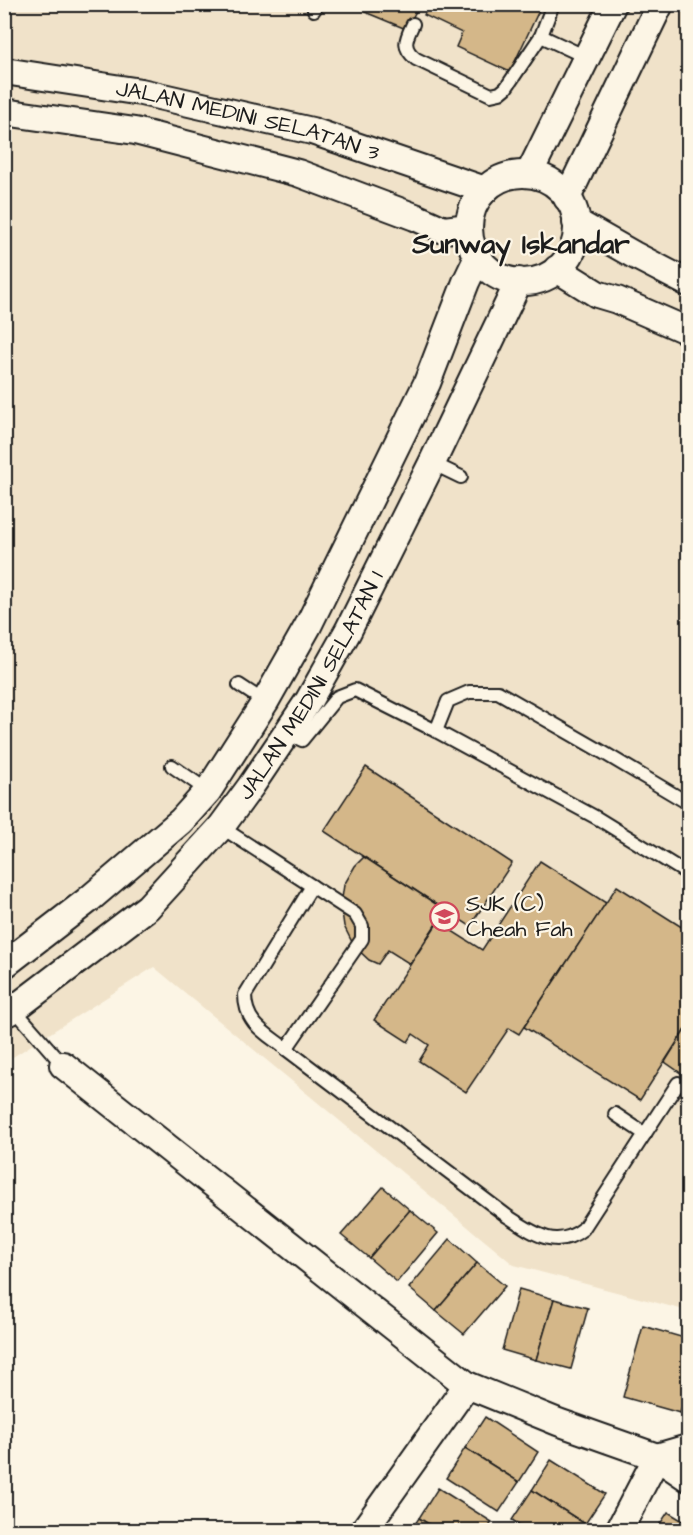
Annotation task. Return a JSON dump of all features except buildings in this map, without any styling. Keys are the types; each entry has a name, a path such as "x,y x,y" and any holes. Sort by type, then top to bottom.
{"street":[{"path":"530,174 613,4"},
{"path":"567,198 660,4"},
{"name":"JALAN MEDINI SELATAN 3","path":"4,71 141,92 312,131 485,190"},
{"name":"JALAN MEDINI SELATAN 3","path":"4,112 135,131 298,173 444,230 469,227"},
{"path":"517,174 530,174 541,177 560,189 572,205 577,232 575,243 565,262 539,279 519,281 507,279 486,267 471,243 469,227 473,207 478,198 494,182 517,174"},
{"path":"576,222 688,283"},
{"name":"JALAN MEDINI SELATAN 1","path":"4,965 87,901 164,836 208,791 265,702 308,626 427,383 478,257"},
{"path":"556,269 597,294 617,300 688,331"},
{"name":"JALAN MEDINI SELATAN 1","path":"9,1011 148,907 221,827 251,786 309,700 348,631 519,281"},
{"path":"63,1065 467,1385 558,1422 657,1457 688,1478"},
{"path":"364,1530 467,1385"},
{"path":"619,1530 657,1457 688,1448"}],"lane":[{"path":"413,24 406,42 410,54 416,59 491,94 500,93 506,88 541,36 553,4"},
{"path":"541,36 586,57"},
{"path":"432,463 461,477"},
{"path":"239,686 265,702"},
{"path":"287,733 302,740 338,697 355,690 597,818 688,874"},
{"path":"436,731 448,702 469,692 498,692 688,803"},
{"path":"172,766 208,791"},
{"path":"221,827 355,914 362,926 362,939 286,1049"},
{"path":"312,886 245,995 245,1006 249,1017 286,1049 507,1216 528,1229 546,1238 561,1239 573,1237 583,1229 678,1083"},
{"path":"9,1011 63,1065"},
{"path":"615,1114 645,1134"}],"shaded area":[{"path":"5,5 688,5 688,1311 514,1265 154,967 5,1062"}],"place":[{"name":"SJK (C) Cheah Fah","path":"445,917"}],"district":[{"name":"Sunway Iskandar","path":"521,244"}]}
